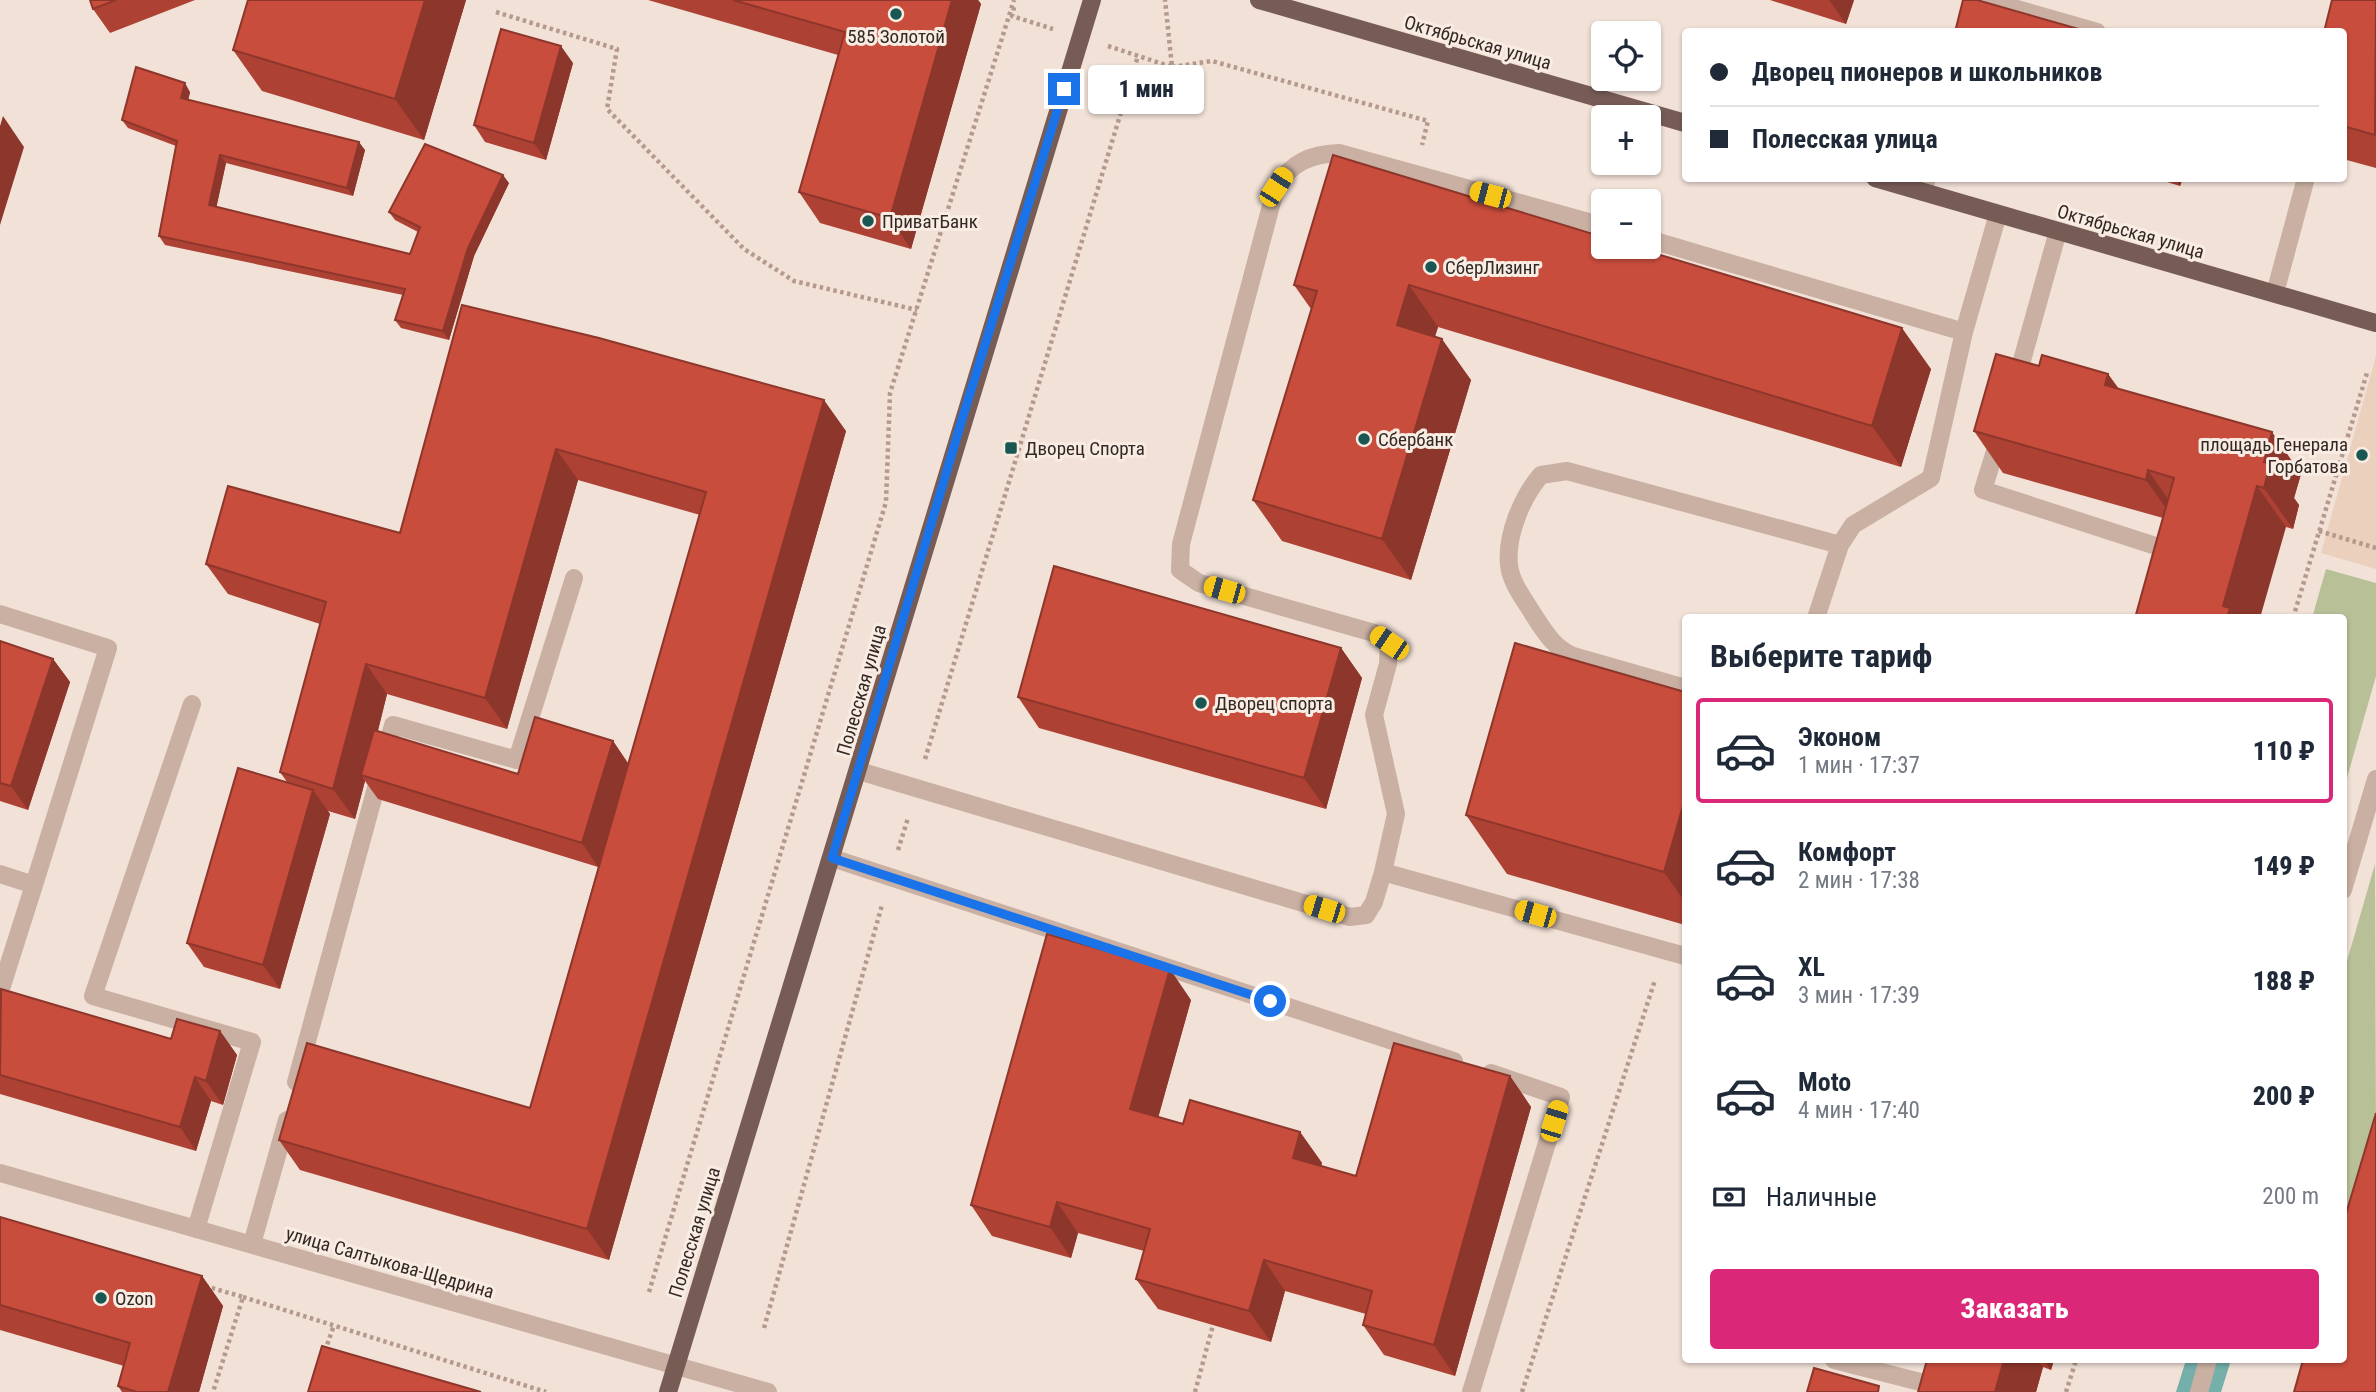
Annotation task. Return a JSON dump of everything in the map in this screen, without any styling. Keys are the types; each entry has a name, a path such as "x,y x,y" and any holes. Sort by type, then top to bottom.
{"main road":[{"name":"Полесская улица","path":"668,1392 859,771 960,426 1092,0"},
{"name":"Октябрьская улица","path":"1259,0 1682,122"},
{"name":"Октябрьская улица","path":"1904,182 1925,185 1998,214 2376,323"}],"street":[{"path":"1976,21 1984,0 2083,28"},
{"path":"859,771 1350,917 1366,915 1374,902 1383,872 1396,814 1374,715 1388,664 1389,643 1374,633 1199,583 1180,570 1181,544 1276,187 1286,172 1301,161 1316,154 1339,153 1591,223"},
{"path":"2275,293 2305,182"},
{"path":"1817,614 1840,545 1853,525 1931,478 1964,332 1998,214"},
{"path":"2057,231 1983,490 2168,550 2161,572"},
{"path":"1661,243 1964,332"},
{"path":"1682,687 1573,656 1558,649 1546,634 1517,587 1509,565 1512,538 1526,492 1541,475 1567,471 1840,545"},
{"path":"252,1244 393,725 517,760 573,578"},
{"path":"0,614 108,648 0,992"},
{"path":"192,704 93,996 252,1042 196,1228"},
{"path":"2347,877 2376,779"},
{"path":"832,858 1562,1097 1471,1392"},
{"path":"1383,872 1682,955"},
{"path":"0,874 34,885"},
{"name":"улица Салтыкова-Щедрина","path":"0,1173 768,1392"},
{"path":"1845,1363 1932,1385 1938,1363"},
{"path":"2199,1392 2207,1363"}],"path":[{"path":"1012,16 1014,0"},
{"path":"649,1292 886,502 890,393 1014,0"},
{"path":"496,12 617,49 607,109 744,249 794,281 917,310"},
{"path":"764,1328 890,877 1138,57"},
{"path":"1172,68 1212,61 1428,121 1425,133"},
{"path":"2294,614 2367,373"},
{"path":"2319,531 2376,548"},
{"path":"1522,1392 1664,950"},
{"path":"192,1282 546,1392"},
{"path":"213,1392 243,1297"},
{"path":"324,1356 334,1325"},
{"path":"1195,1392 1213,1325"},
{"path":"2066,1392 2075,1363"}],"green space":[{"path":"2326,569 2376,583 2376,676 2347,778 2347,614 2313,614"},
{"path":"2375,864 2376,1144 2347,1246 2347,961"}],"shaded area":[{"name":"площадь Генерала Горбатова","path":"2376,356 2376,569 2321,553"}],"water":[{"path":"2185,1363 2230,1363 2221,1392 2176,1392"}],"building":[{"path":"90,0 116,0 93,9"},
{"path":"248,0 425,0 395,99 233,50"},
{"path":"733,0 952,0 890,218 799,192 845,32"},
{"path":"1963,0 1977,0 2075,28 1956,28"},
{"path":"2332,0 2376,0 2375,135 2347,127 2347,28 2325,28"},
{"path":"501,29 561,46 534,143 474,125"},
{"path":"136,67 185,83 181,98 359,142 347,188 220,155 209,205 410,254 420,227 389,212 425,144 503,175 468,248 443,331 395,320 405,289 159,236 177,141 122,120"},
{"path":"1333,155 1591,233 1591,259 1661,259 1661,255 1902,328 1872,426 1409,285 1397,325 1442,339 1382,539 1253,500 1317,291 1294,285"},
{"path":"462,305 599,338 824,400 587,1229 279,1140 307,1043 530,1108 706,492 556,449 485,698 366,664 333,789 280,772 326,602 206,564 228,486 400,533"},
{"path":"1996,354 2039,366 2042,355 2108,374 2105,385 2272,432 2264,462 2270,464 2264,488 2257,486 2223,606 2230,608 2228,614 2136,614 2174,478 2148,470 2146,480 1974,431"},
{"name":"Дворец спорта","path":"1054,566 1341,648 1304,778 1018,697"},
{"path":"0,641 53,659 11,786 0,783"},
{"path":"1515,643 1682,691 1682,809 1664,872 1466,815"},
{"path":"535,717 613,741 582,843 361,775 374,730 518,774"},
{"path":"238,768 313,790 263,965 187,943"},
{"path":"1047,934 1170,969 1130,1109 1183,1124 1190,1100 1300,1132 1293,1158 1356,1176 1394,1043 1510,1076 1434,1345 1363,1325 1372,1291 1264,1260 1249,1311 1136,1279 1150,1229 1057,1202 1050,1227 971,1205"},
{"path":"1,989 171,1039 177,1019 220,1031 206,1081 195,1077 180,1127 0,1075"},
{"path":"2376,1113 2376,1392 2294,1392 2302,1363 2347,1363 2347,1211"},
{"path":"0,1217 202,1276 168,1392 137,1392 118,1386 130,1343 0,1305"},
{"path":"322,1346 481,1392 308,1392"},
{"path":"1926,1363 2003,1363 1995,1392 1918,1392"},
{"path":"1814,1368 1879,1386 1878,1392 1807,1392"}],"place":[{"name":"585 Золотой","path":"896,14"},
{"name":"ПриватБанк","path":"868,221"},
{"name":"СберЛизинг","path":"1431,267"},
{"name":"Сбербанк","path":"1364,439"},
{"name":"Дворец Спорта","path":"1011,448"},
{"name":"площадь Генерала Горбатова","path":"2362,455"},
{"name":"Дворец спорта","path":"1201,703"},
{"name":"Ozon","path":"101,1298"}],"route":[{"path":"1064,89 964,413 832,858 1270,1001"}]}
